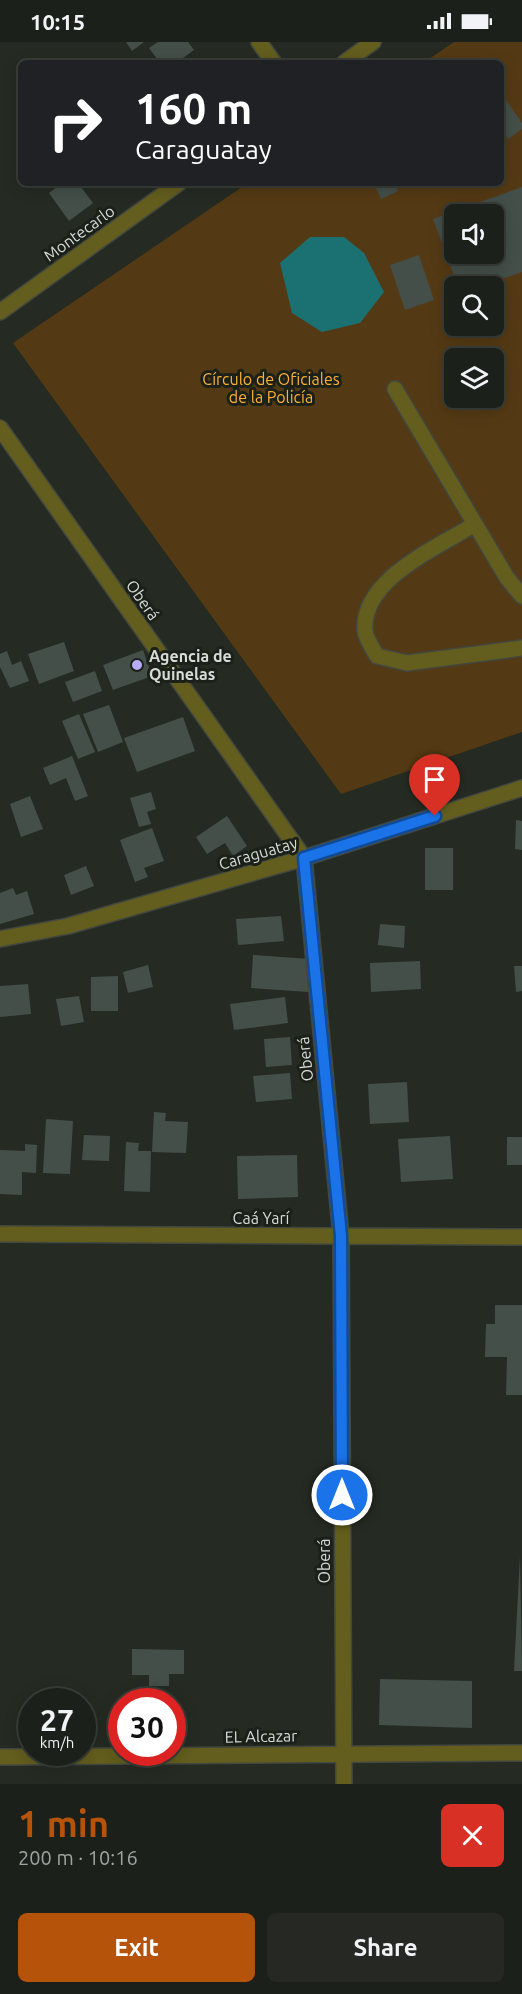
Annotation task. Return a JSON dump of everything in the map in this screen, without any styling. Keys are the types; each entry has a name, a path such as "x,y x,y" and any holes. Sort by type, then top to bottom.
{"street":[{"path":"259,42 272,60"},
{"path":"348,60 373,42"},
{"name":"Montecarlo","path":"0,312 175,186"},
{"path":"395,389 507,578 522,596"},
{"name":"Oberá","path":"0,428 304,858 341,1236 344,1784"},
{"path":"475,524 386,580 367,608 365,633 377,656 407,663 522,648"},
{"name":"Caraguatay","path":"0,939 68,926 304,858 522,788"},
{"name":"Caá Yarí","path":"0,1234 522,1237"},
{"name":"EL Alcazar","path":"0,1756 522,1753"}],"green space":[{"name":"Círculo de Oficiales de la Policía","path":"454,42 522,42 522,732 341,794 13,343 244,186 504,186 504,60 427,60"}],"water":[{"path":"310,237 344,237 364,253 384,292 360,323 322,332 292,313 280,263"}],"building":[{"path":"126,42 144,42 132,51"},
{"path":"158,42 188,42 194,50 180,60 158,60 149,48"},
{"path":"504,97 522,123 522,129 508,139 504,133"},
{"path":"58,186 80,186 93,203 69,221 49,193"},
{"path":"375,186 396,186 398,191 381,199"},
{"path":"522,187 522,272 504,278 504,276 454,276 450,264 504,264 504,204 475,204"},
{"path":"444,215 444,248 433,219"},
{"path":"419,255 434,300 405,310 390,265"},
{"path":"64,642 74,671 39,684 28,654"},
{"path":"143,650 152,676 113,690 103,665"},
{"path":"7,651 12,665 21,661 29,681 10,688 0,667 0,654"},
{"path":"95,671 102,691 73,702 65,682"},
{"path":"109,705 123,742 98,752 83,714"},
{"path":"79,714 95,752 78,759 62,721"},
{"path":"183,717 195,751 137,772 124,738"},
{"path":"72,756 88,796 75,801 66,778 50,785 43,768"},
{"path":"151,792 156,809 147,812 151,824 139,827 130,798"},
{"path":"30,796 43,829 21,837 10,804"},
{"path":"227,816 247,846 233,856 225,843 207,854 196,837"},
{"path":"516,820 522,821 522,850 515,849"},
{"path":"152,828 164,861 144,868 148,877 135,882 120,840"},
{"path":"425,848 453,848 453,890 425,890"},
{"path":"86,866 94,886 71,895 64,875"},
{"path":"13,888 16,895 27,891 34,914 0,924 0,893"},
{"path":"281,916 284,941 238,945 236,919"},
{"path":"380,924 405,926 404,948 378,945"},
{"path":"253,955 310,959 308,992 251,988"},
{"path":"420,961 421,989 371,992 370,963"},
{"path":"148,965 153,987 128,993 123,972"},
{"path":"514,966 522,966 522,991 516,992"},
{"path":"118,976 118,1011 91,1011 91,977"},
{"path":"28,984 31,1014 0,1017 0,986"},
{"path":"79,996 84,1022 61,1026 56,999"},
{"path":"285,997 288,1023 234,1030 230,1004"},
{"path":"290,1037 292,1065 266,1067 264,1039"},
{"path":"290,1073 292,1099 256,1102 253,1076"},
{"path":"407,1082 409,1122 370,1124 368,1084"},
{"path":"154,1112 166,1113 165,1121 188,1122 186,1153 152,1152"},
{"path":"46,1119 73,1121 70,1174 43,1173"},
{"path":"84,1135 110,1136 109,1161 82,1160"},
{"path":"450,1136 453,1179 401,1182 398,1139"},
{"path":"507,1137 522,1137 522,1165 507,1165"},
{"path":"126,1142 139,1143 138,1151 151,1151 150,1192 124,1191"},
{"path":"25,1144 37,1145 36,1173 22,1172 22,1195 0,1194 0,1150 25,1151"},
{"path":"297,1155 298,1197 238,1199 237,1156"},
{"path":"495,1305 522,1305 522,1395 506,1395 507,1357 485,1357 486,1324 495,1324"},
{"path":"520,1556 522,1671 514,1671"},
{"path":"132,1649 184,1650 184,1674 169,1674 169,1686 149,1686 149,1675 132,1675"},
{"path":"380,1679 472,1681 472,1728 379,1725"}],"place":[{"name":"Agencia de Quinelas","path":"137,665"}],"route":[{"path":"342,1495 341,1236 304,858 435,816"}]}
